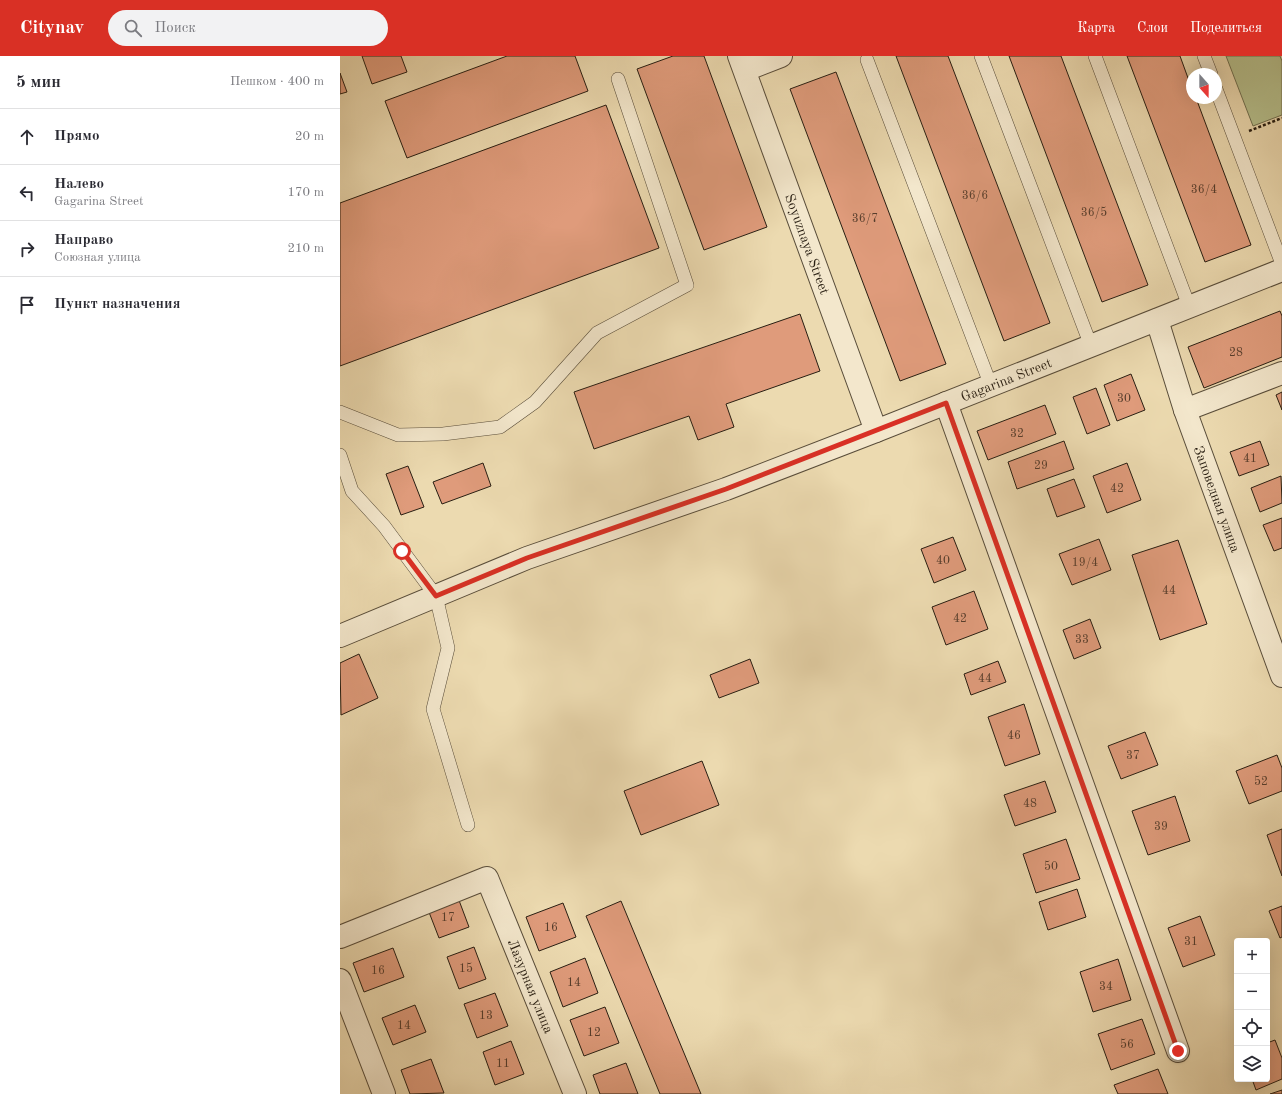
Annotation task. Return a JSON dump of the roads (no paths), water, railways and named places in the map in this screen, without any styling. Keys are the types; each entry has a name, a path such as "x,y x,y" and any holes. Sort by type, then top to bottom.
{"street":[{"path":"742,63 781,56"},
{"name":"Soyuznaya Street","path":"742,63 876,431"},
{"name":"Gagarina Street","path":"340,636 527,558 726,489 991,386 1282,270"},
{"name":"Заповедная улица","path":"1157,320 1185,410 1282,676"},
{"path":"1185,410 1282,373"},
{"path":"946,403 1178,1051"},
{"name":"Лазурная улица","path":"340,937 487,878 575,1094"},
{"path":"340,980 384,1094"}],"lane":[{"path":"981,56 1091,346"},
{"path":"1095,56 1189,306"},
{"path":"1204,56 1208,68"},
{"path":"867,60 991,386"},
{"path":"340,412 398,435 443,434 500,427 535,402 597,333 687,285 618,79"},
{"path":"1222,104 1282,264"},
{"path":"340,455 352,491 384,526 436,596 448,648 433,709 468,825"}]}
